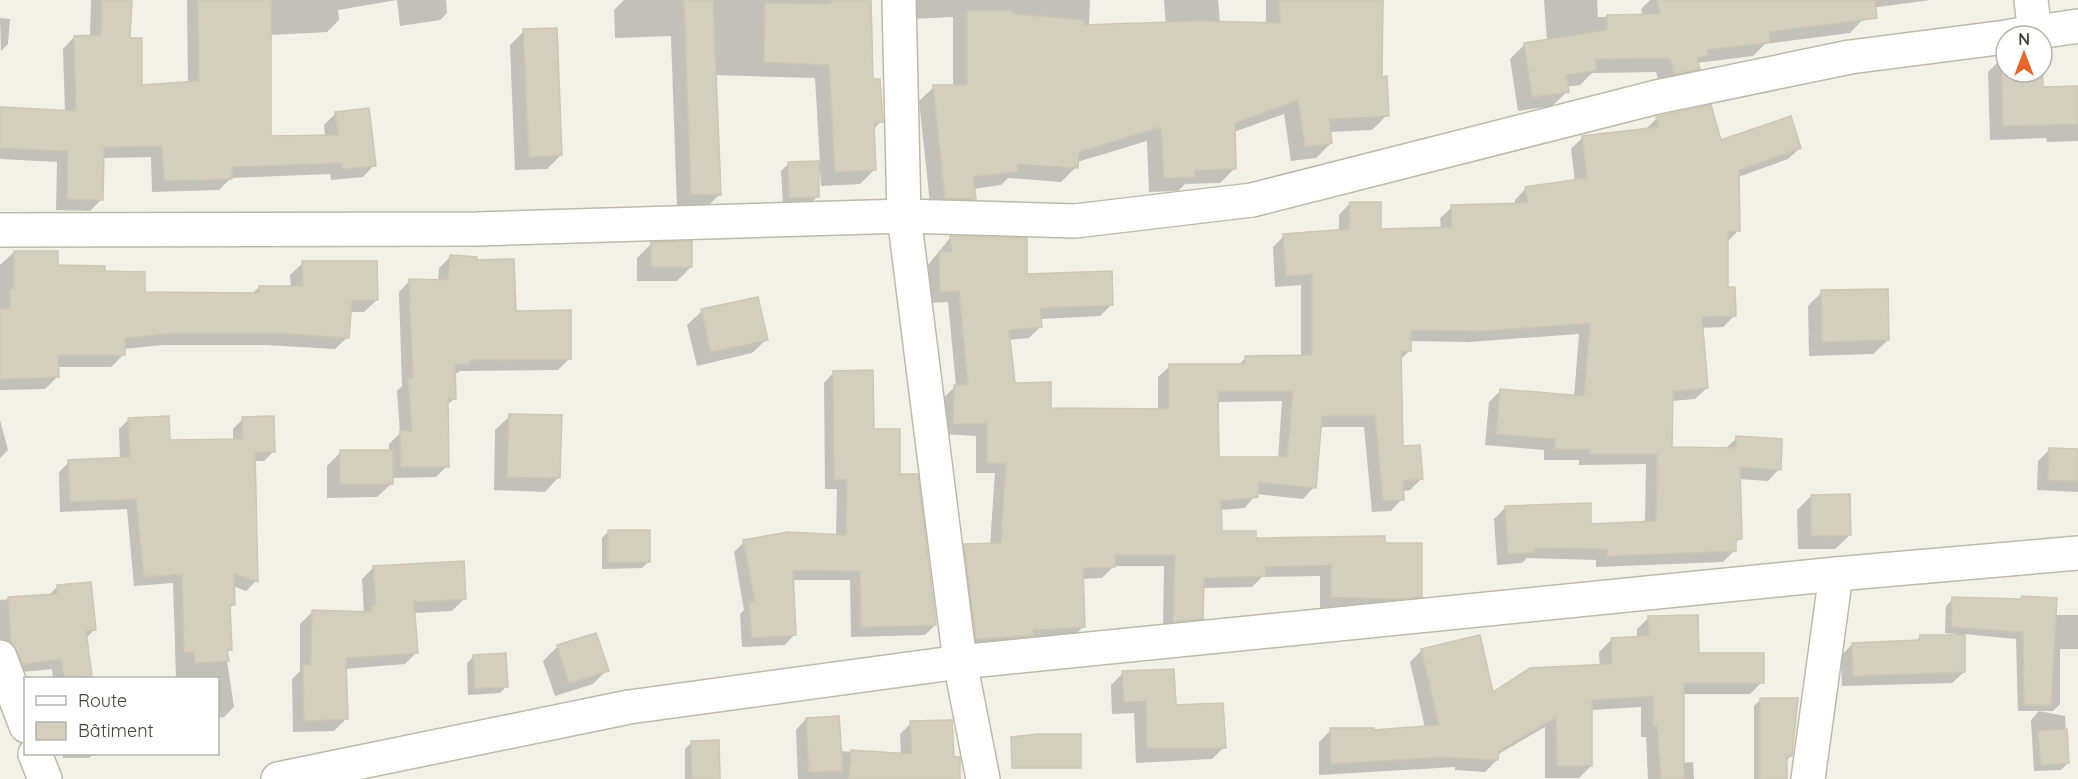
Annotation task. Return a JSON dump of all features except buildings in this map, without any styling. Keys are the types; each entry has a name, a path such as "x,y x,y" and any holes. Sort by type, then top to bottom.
{"street":[{"path":"899,0 904,216 960,662 983,779"},
{"path":"2021,24 2031,0"},
{"path":"2054,30 2078,26"},
{"path":"0,230 477,229 904,216 1075,221 1252,200 1657,97 1850,57 1994,38"},
{"path":"278,779 629,707 960,662 1836,574 2078,553"},
{"path":"1808,779 1836,574"},
{"path":"0,657 24,721"},
{"path":"37,755 45,779"}]}
